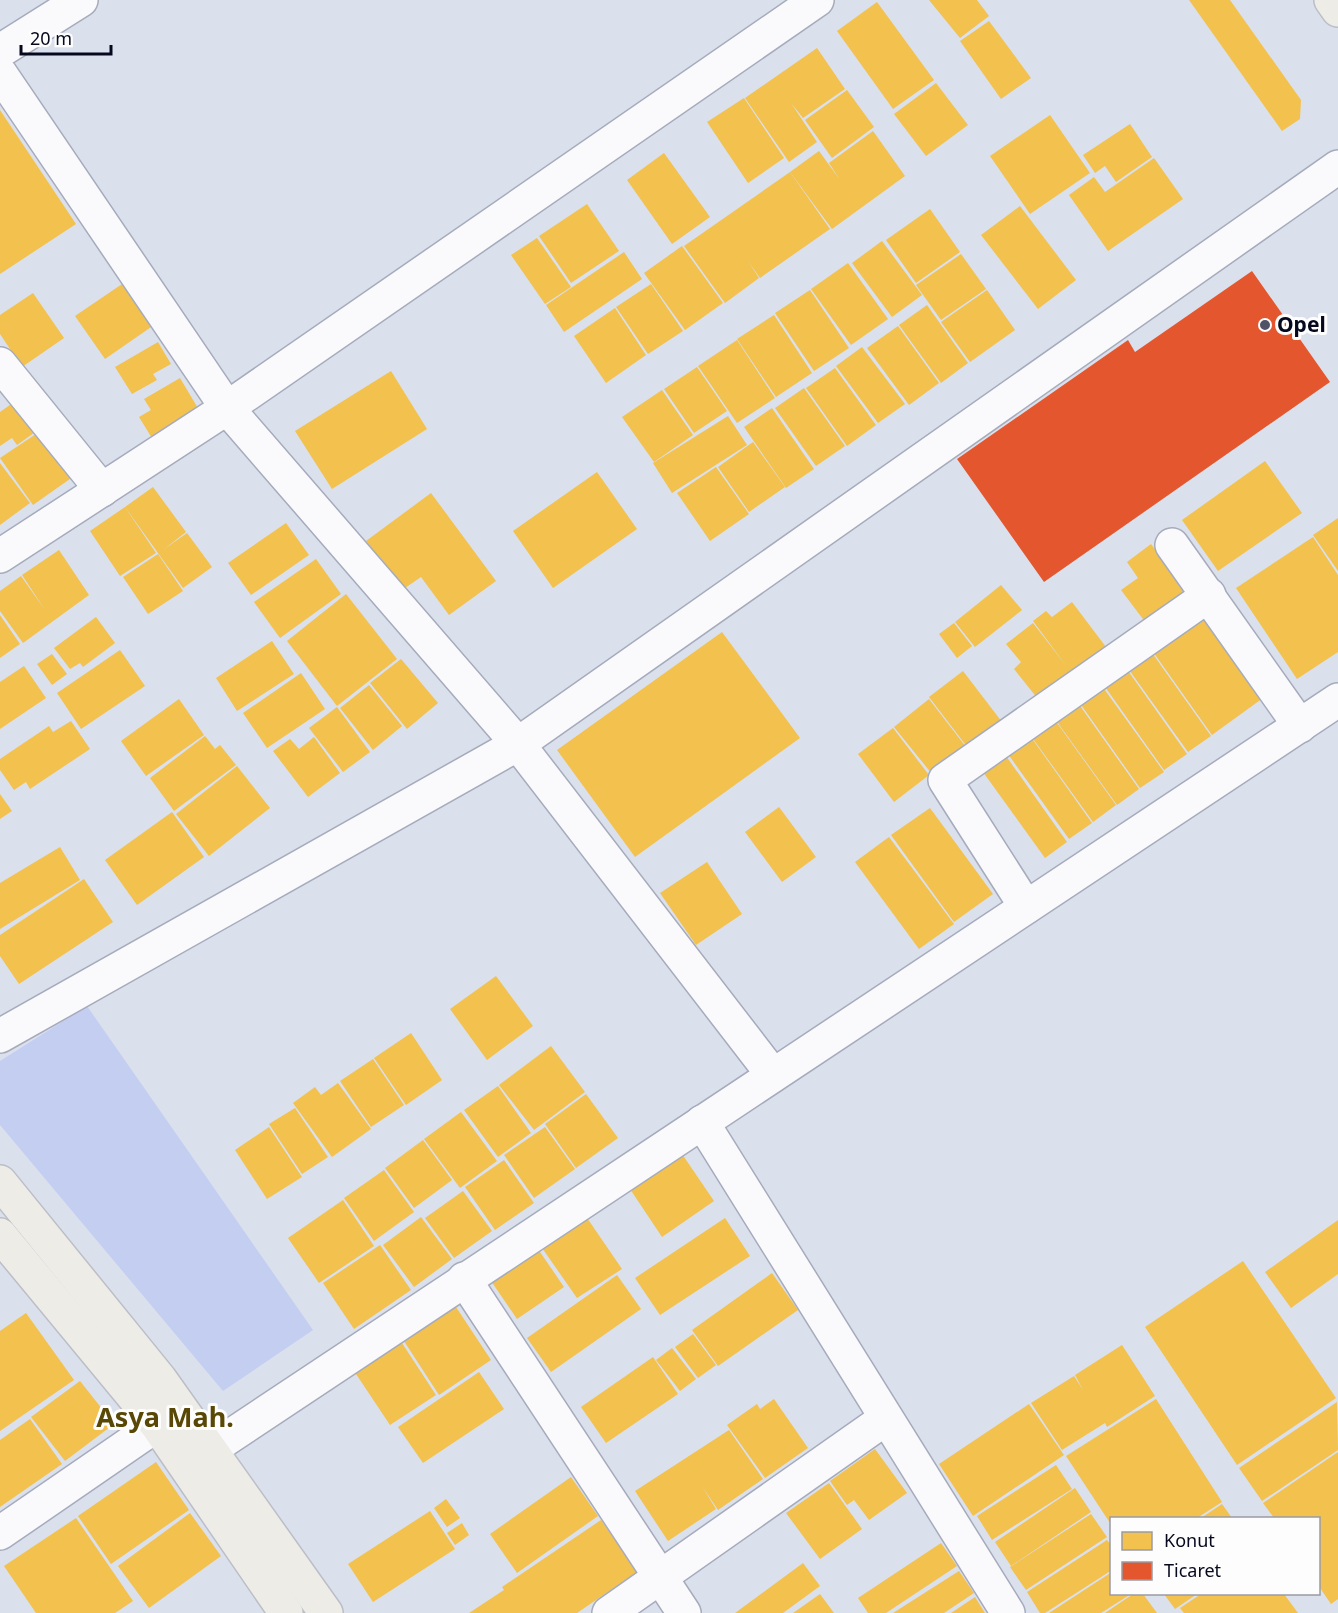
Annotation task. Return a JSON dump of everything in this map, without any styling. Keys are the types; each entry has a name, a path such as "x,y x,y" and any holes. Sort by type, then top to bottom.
{"main road":[{"path":"1330,0 1338,10"},
{"path":"0,1182 160,1379 326,1613"},
{"path":"0,1235 157,1425 286,1613"}],"street":[{"path":"0,51 80,0"},
{"path":"0,556 227,408 817,0"},
{"path":"0,73 227,408 518,744 772,1075"},
{"path":"0,1036 518,744 1338,167"},
{"path":"0,364 102,490"},
{"path":"1172,545 1300,726"},
{"path":"1026,907 945,780 1209,596"},
{"path":"211,1449 1338,700"},
{"path":"702,1122 1008,1613"},
{"path":"464,1279 684,1613"},
{"path":"609,1613 885,1419"},
{"path":"0,1533 157,1425"}],"shaded area":[{"path":"87,1006 313,1330 223,1391 0,1125 0,1061"}],"building: Konut":[{"path":"929,0 977,0 989,16 960,38"},
{"path":"1189,0 1230,0 1301,100 1300,119 1282,131"},
{"path":"877,2 934,80 893,109 837,31"},
{"path":"989,21 1031,78 1001,99 960,41"},
{"path":"817,48 845,89 803,118 791,103 817,142 789,162 745,98"},
{"path":"936,83 968,125 926,156 894,114"},
{"path":"847,90 874,127 832,158 805,120"},
{"path":"744,98 784,158 748,183 707,122"},
{"path":"0,110 76,224 0,274"},
{"path":"1050,115 1090,173 1030,214 990,156"},
{"path":"1130,124 1152,157 1116,182 1105,166 1095,173 1083,155"},
{"path":"873,131 905,176 832,229 790,172 819,151 840,180 829,163"},
{"path":"664,153 710,217 672,244 627,180"},
{"path":"1154,158 1183,199 1108,251 1069,195 1094,177 1105,192"},
{"path":"790,172 830,229 760,278 748,261 759,278 725,303 684,246"},
{"path":"587,204 619,251 571,283 539,236"},
{"path":"1020,206 1076,280 1038,309 981,235"},
{"path":"930,209 960,252 916,283 886,240"},
{"path":"537,238 571,287 545,304 511,255"},
{"path":"882,241 922,295 892,317 852,263"},
{"path":"682,246 723,303 685,330 644,273"},
{"path":"624,252 642,279 564,332 546,305"},
{"path":"961,254 986,289 941,320 916,285"},
{"path":"848,263 888,319 851,345 811,289"},
{"path":"125,282 154,325 105,359 75,316"},
{"path":"651,284 683,331 648,354 616,307"},
{"path":"810,290 849,348 814,371 775,313"},
{"path":"987,290 1015,330 970,362 941,322"},
{"path":"33,293 64,338 22,367 0,334 0,315"},
{"path":"927,305 968,363 941,383 899,325"},
{"path":"615,308 646,355 606,383 574,336"},
{"path":"774,315 812,373 776,397 737,339"},
{"path":"898,326 939,383 909,405 867,348"},
{"path":"737,340 775,398 737,423 698,366"},
{"path":"158,342 171,364 153,374 157,380 132,394 115,367"},
{"path":"862,347 905,404 878,423 836,366"},
{"path":"697,367 727,411 694,433 664,389"},
{"path":"835,368 876,425 847,446 806,388"},
{"path":"391,371 427,429 332,489 295,431"},
{"path":"180,378 202,415 155,443 139,417 151,410 144,399"},
{"path":"804,388 845,446 816,466 775,408"},
{"path":"662,390 693,435 654,462 622,417"},
{"path":"17,400 38,430 17,445 12,438 0,446 0,412"},
{"path":"772,408 814,469 786,488 744,427"},
{"path":"728,416 747,445 672,493 653,463"},
{"path":"45,428 77,474 33,505 0,458"},
{"path":"753,442 785,487 749,512 718,467"},
{"path":"1265,461 1302,513 1218,571 1182,520"},
{"path":"0,463 30,503 0,525"},
{"path":"716,467 749,514 710,541 677,493"},
{"path":"597,472 637,529 553,588 513,531"},
{"path":"153,487 186,532 163,550 187,533 212,567 183,588 125,507"},
{"path":"431,493 496,581 449,615 421,577 402,590 366,541"},
{"path":"125,507 156,553 120,576 90,531"},
{"path":"1338,518 1338,571 1313,535"},
{"path":"286,523 309,555 251,595 228,563"},
{"path":"1313,537 1338,575 1338,652 1297,679 1236,588"},
{"path":"1151,544 1190,596 1149,627 1121,590 1138,578 1127,562"},
{"path":"59,550 89,595 23,643 0,611 0,591 21,576 45,610 22,575"},
{"path":"158,554 183,591 148,614 123,577"},
{"path":"316,559 341,594 280,638 254,602"},
{"path":"1001,585 1022,610 975,647 955,622"},
{"path":"346,594 397,659 337,706 287,641"},
{"path":"1072,602 1106,647 1038,699 1014,669 1021,662 1006,644 1033,623 1067,667 1033,621 1046,611 1052,617"},
{"path":"1202,613 1263,698 1212,735 1151,649"},
{"path":"0,615 20,644 0,658"},
{"path":"96,617 115,643 83,667 80,663 70,669 54,648"},
{"path":"954,623 972,646 957,658 939,634"},
{"path":"722,632 800,738 635,857 557,750"},
{"path":"272,641 294,674 237,711 216,678"},
{"path":"120,650 145,686 81,729 57,693"},
{"path":"1150,650 1211,736 1188,752 1127,667"},
{"path":"52,654 67,674 52,685 37,664"},
{"path":"401,659 438,703 407,729 370,683"},
{"path":"24,666 46,698 0,729 0,682"},
{"path":"1126,668 1187,754 1164,770 1103,684"},
{"path":"963,671 1002,722 968,748 929,697"},
{"path":"301,673 325,709 267,748 243,713"},
{"path":"369,685 402,726 373,750 340,708"},
{"path":"1102,686 1164,772 1140,788 1079,702"},
{"path":"179,699 204,735 146,776 121,741"},
{"path":"929,699 966,747 932,774 894,727"},
{"path":"1078,703 1139,789 1117,805 1055,719"},
{"path":"337,707 370,752 343,772 309,728"},
{"path":"1055,720 1116,805 1093,822 1031,736"},
{"path":"71,721 90,749 30,789 26,782 14,790 0,770 0,759 49,726 53,732"},
{"path":"893,728 929,775 894,802 858,754"},
{"path":"205,736 215,749 220,745 236,765 174,811 150,778"},
{"path":"314,737 340,773 308,797 273,751 290,739 299,749"},
{"path":"1031,737 1092,823 1069,839 1008,754"},
{"path":"1006,756 1067,842 1045,858 983,772"},
{"path":"237,766 270,808 209,856 176,814"},
{"path":"0,794 12,811 0,819"},
{"path":"779,807 816,857 782,882 745,832"},
{"path":"930,808 993,894 954,922 891,835"},
{"path":"172,812 204,857 137,905 105,860"},
{"path":"889,837 954,924 919,949 855,862"},
{"path":"60,847 80,880 0,929 0,883"},
{"path":"707,862 742,914 696,945 660,893"},
{"path":"84,879 113,922 19,984 0,956 0,935"},
{"path":"496,976 533,1026 487,1060 450,1009"},
{"path":"411,1033 442,1080 406,1105 374,1058"},
{"path":"551,1046 585,1092 534,1130 499,1085"},
{"path":"373,1059 404,1105 371,1127 340,1081"},
{"path":"338,1083 371,1129 332,1157 293,1103 315,1087 321,1095"},
{"path":"498,1086 531,1133 498,1157 464,1110"},
{"path":"586,1094 618,1138 576,1168 545,1124"},
{"path":"295,1108 328,1157 302,1174 269,1124"},
{"path":"461,1112 497,1161 460,1188 424,1139"},
{"path":"269,1127 302,1177 267,1199 235,1150"},
{"path":"545,1127 575,1169 534,1198 504,1155"},
{"path":"423,1140 452,1180 414,1208 385,1168"},
{"path":"682,1154 714,1201 662,1237 630,1189"},
{"path":"504,1160 534,1203 495,1230 465,1187"},
{"path":"384,1170 414,1212 374,1241 344,1198"},
{"path":"463,1191 492,1231 454,1258 425,1218"},
{"path":"343,1200 374,1246 319,1283 288,1238"},
{"path":"585,1215 622,1269 577,1298 540,1245"},
{"path":"421,1217 452,1259 414,1287 383,1245"},
{"path":"725,1218 750,1256 660,1315 635,1278"},
{"path":"1338,1220 1338,1274 1291,1308 1265,1272"},
{"path":"380,1245 411,1290 354,1329 323,1283"},
{"path":"538,1249 564,1287 517,1319 491,1281"},
{"path":"1243,1261 1336,1398 1237,1465 1145,1327"},
{"path":"772,1273 798,1310 718,1366 692,1330"},
{"path":"617,1275 641,1309 551,1372 527,1338"},
{"path":"454,1304 491,1360 439,1395 402,1338"},
{"path":"26,1313 74,1380 0,1431 0,1331"},
{"path":"693,1334 716,1365 698,1378 675,1347"},
{"path":"400,1340 436,1395 390,1425 354,1371"},
{"path":"1122,1345 1155,1396 1107,1427 1105,1423 1062,1450 1031,1403 1074,1376 1083,1390 1075,1375"},
{"path":"672,1348 696,1379 680,1391 656,1360"},
{"path":"653,1357 678,1394 606,1443 581,1407"},
{"path":"479,1372 504,1409 423,1463 398,1427"},
{"path":"80,1381 114,1424 65,1461 31,1417"},
{"path":"774,1399 808,1448 765,1478 727,1425 757,1404 760,1409"},
{"path":"1156,1399 1222,1502 1199,1517 1110,1517 1110,1523 1066,1456"},
{"path":"1337,1402 1338,1450 1262,1501 1239,1468"},
{"path":"1029,1404 1064,1455 973,1516 939,1464"},
{"path":"30,1419 62,1464 0,1507 0,1440"},
{"path":"729,1430 763,1479 718,1510 702,1486 716,1509 668,1541 635,1491"},
{"path":"875,1449 907,1493 869,1520 854,1500 847,1505 830,1481"},
{"path":"1338,1452 1338,1599 1331,1604 1320,1588 1320,1517 1273,1517 1263,1503"},
{"path":"156,1462 189,1510 111,1564 78,1516"},
{"path":"1056,1465 1072,1489 992,1540 977,1516"},
{"path":"571,1477 598,1516 517,1573 490,1534"},
{"path":"829,1483 862,1529 820,1559 786,1513"},
{"path":"1075,1488 1091,1512 1011,1566 995,1542"},
{"path":"446,1499 460,1518 447,1527 434,1508"},
{"path":"1222,1504 1231,1517 1202,1517"},
{"path":"430,1511 455,1549 373,1602 348,1564"},
{"path":"190,1513 221,1556 149,1608 118,1566"},
{"path":"1091,1514 1107,1537 1026,1590 1010,1567"},
{"path":"76,1518 133,1601 115,1613 36,1613 4,1566"},
{"path":"601,1520 637,1572 577,1613 469,1613 504,1590 502,1587"},
{"path":"462,1523 469,1535 455,1545 447,1533"},
{"path":"1107,1540 1110,1544 1110,1571 1045,1613 1040,1613 1027,1592"},
{"path":"941,1543 957,1566 886,1613 868,1613 858,1598"},
{"path":"803,1563 820,1586 783,1613 735,1613"},
{"path":"959,1571 974,1593 944,1613 893,1613"},
{"path":"1110,1573 1110,1595 1129,1595 1101,1613 1049,1613"},
{"path":"820,1594 834,1613 793,1613"},
{"path":"1132,1595 1144,1595 1157,1613 1105,1613"},
{"path":"1165,1595 1196,1595 1175,1609"},
{"path":"1200,1595 1285,1595 1298,1613 1184,1613 1180,1608"},
{"path":"975,1597 985,1613 951,1613"}],"building: Ticaret":[{"path":"1252,271 1330,382 1044,582 957,459 1128,340 1135,352"}],"place":[{"name":"Opel","path":"1265,325"}],"district":[{"name":"Asya Mah.","path":"165,1418"}]}
